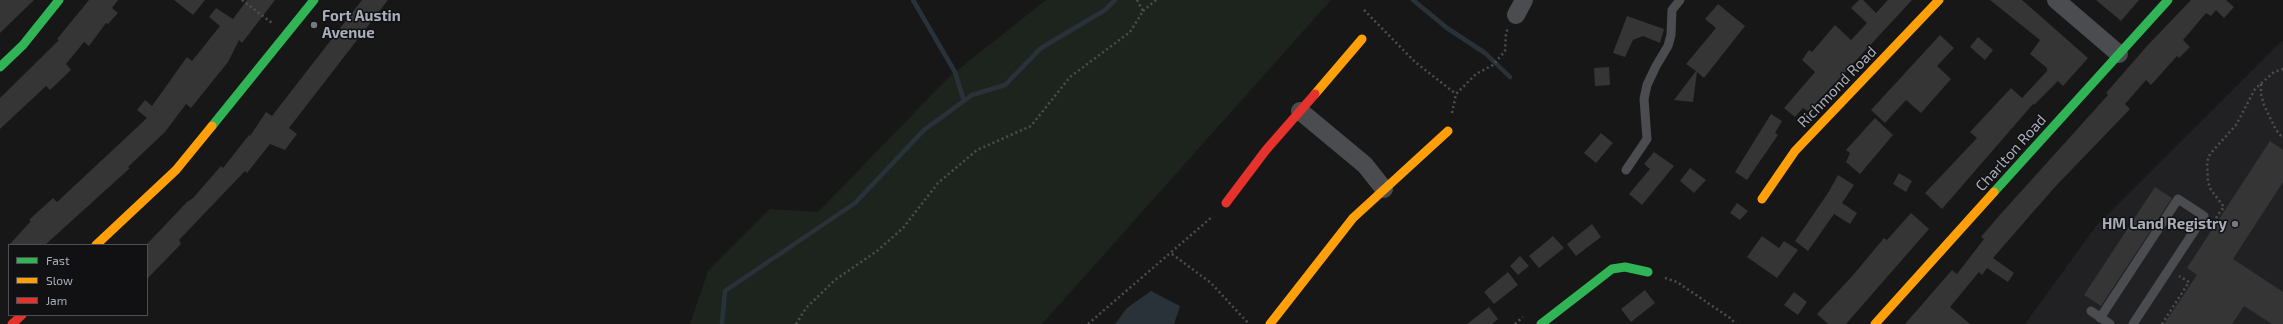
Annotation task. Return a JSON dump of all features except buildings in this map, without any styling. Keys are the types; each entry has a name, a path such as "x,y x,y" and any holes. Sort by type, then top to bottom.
{"street":[{"path":"0,67 23,45 59,0"},
{"path":"97,244 176,170 314,0"},
{"name":"Richmond Road","path":"1762,199 1795,151 1939,0"},
{"path":"2056,0 2119,54"},
{"name":"Charlton Road","path":"1875,324 2168,0"},
{"path":"1226,202 1266,150 1362,39"},
{"path":"1300,111 1365,165 1384,190"},
{"path":"1270,324 1353,218 1448,131"},
{"path":"1541,324 1612,269 1625,267 1648,272"},
{"path":"12,324 21,316"}],"lane":[{"path":"1626,170 1648,138 1644,99 1647,85 1668,46 1671,35 1672,10 1680,0"},
{"path":"2100,318 2178,199 2204,216 2133,324"},
{"path":"2091,311 2110,324"}],"path":[{"path":"242,0 287,34"},
{"path":"1137,0 1143,11"},
{"path":"796,324 806,308 835,280 877,251 903,228 938,183 977,150 1031,126 1070,77 1130,32 1143,11 1156,0"},
{"path":"1448,131 1456,94 1476,74 1493,66 1505,51 1506,33 1520,8"},
{"path":"1364,10 1415,62 1456,94"},
{"path":"2224,207 2211,190 2208,182 2207,162 2213,150 2236,125 2255,89 2274,72 2283,69"},
{"path":"2261,83 2261,94 2264,105 2276,130 2283,138"},
{"path":"1088,324 1145,273 1172,254 1226,202"},
{"path":"2216,219 2224,207"},
{"path":"1172,254 1211,283 1249,324"},
{"path":"2162,324 2189,282 2179,275 2183,269"},
{"path":"1648,272 1677,282 1730,318 1736,324"}],"shaded area":[{"path":"1046,0 1331,0 1042,324 690,324 708,271 770,209 818,212 950,76"},
{"path":"2283,40 2283,324 2025,324 2096,226"},
{"path":"1151,291 1180,306 1174,324 1115,324 1127,308"}],"waterway":[{"path":"913,0 955,72 964,101"},
{"path":"722,324 725,291 855,203 924,130 972,95 1005,85 1041,48 1105,10 1115,0"},
{"path":"1413,0 1447,28 1485,53 1510,77"}],"traffic: fast":[{"path":"0,67 23,45 59,0"},
{"path":"212,126 314,0"},
{"path":"1994,192 2168,0"},
{"path":"1541,324 1612,269 1625,267 1648,272"}],"traffic: slow":[{"path":"1762,199 1795,151 1939,0"},
{"path":"1315,94 1362,39"},
{"path":"97,244 176,170 212,126"},
{"path":"1270,324 1353,218 1448,131"},
{"path":"1875,324 1994,192"}],"traffic: jam":[{"path":"1226,203 1266,150 1315,94"},
{"path":"12,324 21,316"}],"place":[{"name":"Fort Austin Avenue","path":"314,25"},
{"name":"HM Land Registry","path":"2235,224"}]}
